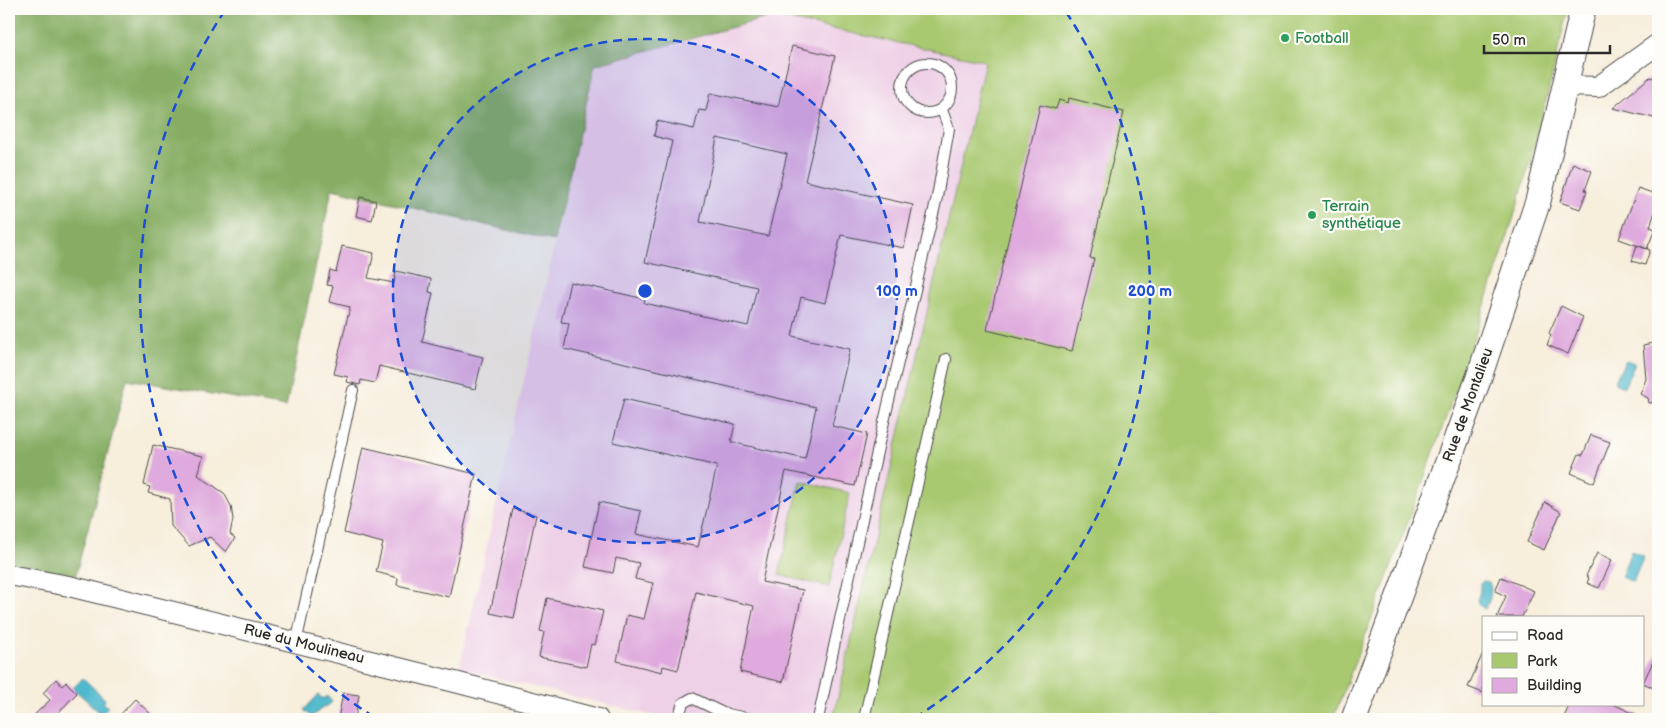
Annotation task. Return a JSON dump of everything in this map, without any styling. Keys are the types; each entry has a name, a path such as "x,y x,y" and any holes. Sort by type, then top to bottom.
{"street":[{"name":"Rue de Montalieu","path":"1354,719 1475,389 1538,201 1583,9"},
{"path":"1566,86 1598,87 1658,44"},
{"name":"Rue du Moulineau","path":"9,575 69,586 514,696 598,719"}],"lane":[{"path":"927,63 936,64 948,74 953,89 952,97 942,110 925,114 916,112 909,107 904,99 902,82 912,68 927,63"},
{"path":"818,719 878,443 937,197 949,130 942,110"},
{"path":"864,719 946,359"},
{"path":"296,643 353,390"},
{"path":"678,719 683,703 692,698 722,713 751,719"}],"shaded area":[{"path":"770,17 985,61 833,719 667,719 459,669 595,65"}],"green space":[{"path":"9,9 736,9 770,17 595,65 554,241 332,189 286,407 127,379 75,578 9,565"},
{"path":"736,9 1568,9 1531,158 1475,336 1382,592 1333,719 833,719 985,61"},
{"path":"800,481 850,493 829,587 779,575"}],"water":[{"path":"1626,360 1634,363 1634,366 1624,387 1616,384 1615,380"},
{"path":"1631,551 1644,556 1633,582 1621,577"},
{"path":"1483,581 1489,582 1491,589 1490,599 1485,609 1477,601 1480,584"},
{"path":"83,678 106,700 103,702 108,707 101,714 73,688"},
{"path":"318,695 323,699 327,696 332,702 326,707 324,706 312,717 304,710"}],"building":[{"path":"792,46 835,56 805,181 913,205 904,248 841,235 825,303 801,297 792,336 850,349 832,426 867,434 855,486 786,471 762,582 803,590 783,682 740,672 754,606 696,592 678,670 663,666 662,672 617,661 627,615 644,619 653,583 635,579 639,563 616,558 613,573 585,567 599,502 641,511 636,534 698,547 717,466 613,442 624,399 735,424 731,442 805,459 816,407 564,349 569,323 561,322 570,282 645,299 644,303 748,326 757,287 645,262 672,141 654,136 657,121 694,129 699,110 706,111 710,93 778,107","holes":["717,138 787,154 768,236 700,222"]},
{"path":"1650,77 1658,79 1658,119 1613,108"},
{"path":"1069,98 1124,112 1090,258 1094,259 1072,351 987,330 1040,105 1056,109 1059,100 1068,103"},
{"path":"1573,163 1592,171 1580,209 1560,202"},
{"path":"1638,188 1658,195 1658,203 1650,227 1655,229 1647,249 1619,239"},
{"path":"360,197 376,201 372,220 356,216"},
{"path":"1637,245 1650,250 1645,265 1632,261"},
{"path":"342,246 374,253 368,278 394,283 396,271 431,279 429,292 433,293 422,342 483,357 475,389 379,366 375,383 361,380 360,385 347,382 348,377 334,374 350,307 329,302 333,286 327,285 330,270 336,272"},
{"path":"1561,306 1583,317 1568,354 1547,345 1551,335 1549,333"},
{"path":"1658,342 1658,402 1649,403 1648,398 1640,394 1646,379 1643,345"},
{"path":"1591,435 1610,442 1594,483 1571,473 1579,454 1583,455"},
{"path":"153,445 203,456 198,475 224,493 231,506 233,519 230,534 235,538 226,552 210,537 189,546 171,526 170,499 148,493 150,487 144,485"},
{"path":"363,447 476,474 449,597 397,585 398,578 376,572 383,543 344,533"},
{"path":"1545,502 1561,512 1544,550 1527,542"},
{"path":"513,509 536,515 514,618 490,613"},
{"path":"1597,553 1612,560 1599,588 1587,583 1589,578 1586,576"},
{"path":"1501,577 1534,591 1522,616 1497,616 1506,596 1495,591"},
{"path":"547,598 603,611 595,645 591,644 586,667 539,657 544,632 540,631"},
{"path":"1658,651 1658,690 1644,683"},
{"path":"1482,655 1482,693 1468,687"},
{"path":"56,679 62,686 66,682 77,693 52,719 30,719 50,700 43,693"},
{"path":"343,693 359,695 355,719 338,719"},
{"path":"135,699 156,719 116,719"},
{"path":"1569,706 1617,706 1646,719 1563,719"}],"place":[{"name":"Football","path":"1285,38"},
{"name":"Terrain synthétique","path":"1312,215"}]}
